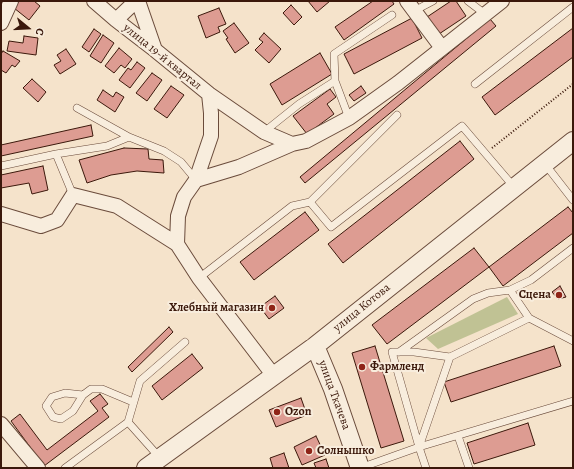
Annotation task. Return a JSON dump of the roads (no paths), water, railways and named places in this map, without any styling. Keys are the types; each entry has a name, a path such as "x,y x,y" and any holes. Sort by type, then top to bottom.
{"street":[{"path":"1,23 11,1"},
{"name":"улица 19-й квартал","path":"94,1 208,94 264,132 292,144"},
{"path":"137,1 155,50"},
{"name":"улица 19-й квартал","path":"116,20 137,1"},
{"path":"196,180 239,167 292,144 306,141 349,118 398,83 502,1"},
{"path":"410,6 442,48"},
{"path":"177,244 178,216 184,197 196,180 212,136 208,94"},
{"path":"264,132 264,156"},
{"name":"улица Котова","path":"153,463 315,346 573,141"},
{"path":"1,214 41,226 57,220 73,195 117,206 177,244 199,278 274,376"},
{"name":"улица Ткачева","path":"315,346 333,388 360,468"},
{"path":"1,424 38,468"}],"lane":[{"path":"410,6 433,1"},
{"path":"468,1 485,14"},
{"path":"475,84 573,7"},
{"path":"349,118 336,81 334,54 392,16"},
{"path":"264,132 299,104 336,81"},
{"path":"77,108 128,137 164,151 181,162 196,180"},
{"path":"199,278 292,206 310,202 397,115"},
{"path":"310,202 331,227 462,126 514,187"},
{"path":"1,166 56,154 107,146 128,137"},
{"path":"56,154 73,195"},
{"path":"545,164 573,200"},
{"path":"399,352 472,299 488,293 510,290 531,280 573,248"},
{"path":"510,290 528,318 573,341"},
{"path":"426,468 392,352 414,352 450,357 528,318"},
{"path":"65,468 128,422 140,381 185,342"},
{"path":"419,447 450,357"},
{"path":"83,395 65,393 52,397 46,406 53,416 60,419 73,411 83,395 91,389 102,389 133,402"},
{"path":"360,468 419,447 573,401"},
{"path":"128,422 153,463"},
{"path":"458,436 469,468"}],"place":[{"name":"Сцена","path":"559,295"},
{"name":"Хлебный магазин","path":"272,308"},
{"name":"Фармленд","path":"362,367"},
{"name":"Ozon","path":"277,412"},
{"name":"Солнышко","path":"309,451"}]}
